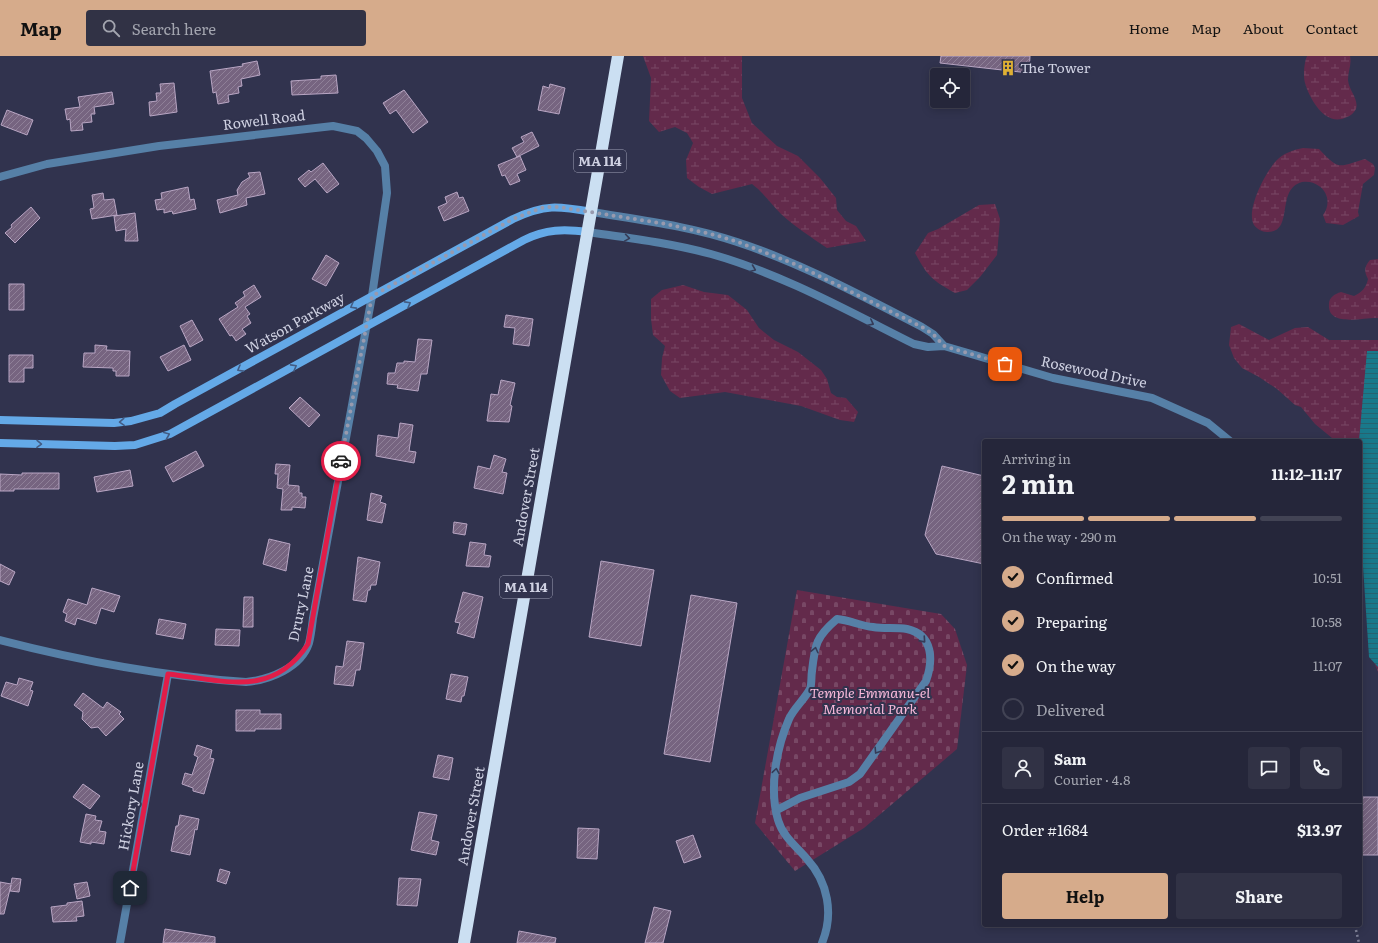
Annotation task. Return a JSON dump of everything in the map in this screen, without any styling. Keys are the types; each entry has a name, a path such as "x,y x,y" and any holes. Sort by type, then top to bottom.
{"highway":[{"name":"Andover Street","path":"464,943 618,56"}],"main road":[{"name":"Watson Parkway","path":"0,420 114,423 145,418 175,404 526,213 544,207 559,207 592,212"},
{"path":"0,443 115,446 135,445 152,441 170,434 535,235 548,231 564,229 588,232"}],"street":[{"name":"Rowell Road","path":"0,177 47,164 167,145 320,126 333,126 357,131 366,138 377,151 385,166 387,193 372,296"},
{"name":"Rosewood Drive","path":"592,212 673,226 715,235 738,242 797,265 922,327 933,334 944,346"},
{"name":"Rosewood Drive","path":"588,232 662,243 710,253 732,260 789,283 914,344 928,347 944,346 1053,378 1152,398 1208,423 1228,439"},
{"name":"Drury Lane","path":"0,640 52,654 125,668 246,682 264,680 279,675 301,656 308,644 372,296"},
{"path":"777,810 800,798 850,782 860,774 926,681 930,668 931,656 928,645 921,636 907,629 871,627 848,620 837,620 820,635 815,648 810,688 790,718 782,742 776,773 774,795 778,821 786,835 819,873 827,894 829,914 822,943"},
{"name":"Hickory Lane","path":"120,943 168,674"}],"path":[{"path":"1356,930 1359,943"}],"green space":[{"path":"643,56 742,56 742,98 752,123 777,146 798,156 820,178 836,198 837,210 846,221 856,226 866,241 827,248 786,219 752,184 712,194 687,178 686,160 693,143 687,133 675,127 659,132 649,121 651,78"},
{"path":"1307,56 1350,56 1351,62 1348,80 1357,105 1356,109 1351,115 1339,119 1332,119 1326,116 1315,104 1307,90 1304,80"},
{"path":"1303,148 1319,149 1331,161 1340,165 1365,159 1373,164 1375,168 1374,175 1363,184 1358,212 1359,216 1343,225 1326,223 1323,215 1327,208 1327,196 1325,192 1315,184 1302,182 1294,186 1289,193 1280,226 1275,230 1267,232 1260,230 1254,225 1252,210 1258,190 1263,180 1278,159 1287,153"},
{"path":"995,204 1000,219 997,255 980,277 967,290 955,293 941,285 927,273 915,253 928,233 938,229 979,205"},
{"path":"1378,259 1378,318 1348,320 1340,319 1334,316 1330,311 1329,302 1331,298 1341,292 1354,296 1361,291 1365,287 1368,279 1365,271 1367,265 1370,260"},
{"path":"683,285 704,292 728,295 747,310 759,328 774,340 798,352 821,370 827,379 831,393 837,397 846,398 858,412 854,422 840,420 801,406 725,392 680,398 670,391 661,375 662,358 665,346 653,335 651,299 662,290"},
{"path":"1239,324 1269,340 1295,328 1308,327 1329,340 1378,340 1378,672 1374,662 1362,473 1362,439 1334,439 1315,424 1301,407 1295,405 1277,389 1259,377 1242,368 1234,358 1229,345 1231,327"},
{"name":"Temple Emmanu-el Memorial Park","path":"797,590 941,614 955,629 967,665 957,749 864,828 795,871 755,823"}],"shaded area":[{"path":"1367,351 1378,351 1378,667 1369,657 1362,551 1362,439 1359,439"}],"building":[{"name":"The Tower","path":"941,56 1030,56 1029,73 940,63"},
{"path":"257,61 260,75 241,79 242,86 238,87 239,93 228,95 229,102 218,104 216,92 213,93 210,71 243,66 242,64"},
{"path":"336,75 338,93 292,95 291,81 321,79 321,76"},
{"path":"174,83 177,112 150,116 149,102 157,101 156,93 161,93 160,84"},
{"path":"550,84 565,88 559,114 538,110 543,86 549,88"},
{"path":"404,90 428,122 413,133 396,110 390,114 383,103"},
{"path":"112,92 114,104 94,107 95,114 91,114 92,122 82,123 83,130 71,131 70,119 67,120 65,109 80,107 78,97"},
{"path":"7,110 33,120 27,135 1,125"},
{"path":"532,132 539,146 517,157 512,148 524,142 521,137"},
{"path":"520,156 526,170 517,174 520,181 510,185 505,175 502,176 498,165"},
{"path":"323,163 339,184 327,193 315,179 305,187 298,179 309,170 311,172"},
{"path":"260,172 265,194 246,198 247,205 220,213 217,200 238,195 237,190 242,182 250,177 248,173"},
{"path":"188,187 190,200 194,199 196,209 173,214 172,211 164,213 164,209 157,210 155,200 162,199 161,193"},
{"path":"457,192 459,198 463,197 469,211 444,221 438,207 447,203 445,197"},
{"path":"103,193 104,200 114,199 117,215 92,219 90,209 94,208 92,195"},
{"path":"31,207 40,218 15,243 5,233 12,227 11,225"},
{"path":"135,213 138,241 125,241 126,229 116,231 114,216"},
{"path":"326,255 339,263 326,286 312,279"},
{"path":"9,284 24,284 24,310 9,310"},
{"path":"254,285 261,297 245,307 250,314 247,316 251,323 242,329 246,334 236,341 232,335 230,336 219,319 238,307 235,303 245,296 243,292"},
{"path":"506,315 533,319 529,346 513,344 515,328 504,327"},
{"path":"192,320 203,340 190,347 180,326"},
{"path":"418,339 432,340 427,374 421,374 418,391 397,388 398,385 387,384 388,373 395,373 397,363 404,363 404,361 415,362"},
{"path":"95,345 107,346 106,350 130,351 129,376 116,376 116,371 113,371 113,368 83,367 84,353 95,353"},
{"path":"184,345 191,360 168,371 160,357"},
{"path":"9,355 33,355 33,368 24,368 24,382 9,382"},
{"path":"501,380 515,383 510,405 512,406 509,422 487,421 491,394 498,395"},
{"path":"300,397 320,415 309,427 289,408"},
{"path":"400,423 413,425 409,451 416,452 414,463 376,456 378,435 398,438"},
{"path":"196,451 204,466 173,482 165,467"},
{"path":"494,455 506,459 502,472 507,473 503,494 474,488 478,466 490,469"},
{"path":"276,464 290,465 288,485 299,486 299,493 302,493 302,497 306,497 305,508 292,507 292,510 281,510 283,489 277,488 278,474 275,474"},
{"path":"942,466 982,476 982,564 936,554 925,535"},
{"path":"130,470 133,486 97,492 94,477"},
{"path":"22,473 59,473 59,489 14,489 14,491 0,491 0,474 22,475"},
{"path":"371,493 382,496 380,502 386,504 382,523 367,520"},
{"path":"454,522 467,524 465,535 453,533"},
{"path":"269,539 290,544 286,571 263,564"},
{"path":"470,542 486,544 484,555 491,556 489,567 466,566"},
{"path":"358,557 380,562 376,585 371,585 370,590 368,590 366,602 353,600"},
{"path":"601,561 654,570 641,646 589,637"},
{"path":"0,564 15,572 9,585 0,581"},
{"path":"92,588 120,596 114,612 101,608 96,624 77,618 75,625 65,621 67,614 63,612 68,599 87,605"},
{"path":"463,592 483,597 474,638 457,633 460,623 455,622"},
{"path":"691,595 737,603 710,762 664,754"},
{"path":"244,597 253,597 253,627 243,627"},
{"path":"159,619 186,624 183,639 156,634"},
{"path":"216,629 240,630 239,646 215,645"},
{"path":"347,641 364,643 360,670 356,670 353,686 334,684 336,666 343,667"},
{"path":"451,674 468,677 464,696 462,696 461,702 446,699"},
{"path":"19,678 33,682 30,690 33,691 28,706 1,696 6,682 17,685"},
{"path":"83,693 103,708 107,702 121,712 119,714 124,719 106,736 98,727 91,728 82,719 83,712 74,705"},
{"path":"236,710 260,710 260,714 281,714 281,729 236,731"},
{"path":"197,745 212,750 210,758 214,759 204,794 193,791 193,788 182,784 185,773 192,775 198,757 194,755"},
{"path":"438,755 453,758 449,780 433,777"},
{"path":"83,784 100,796 90,809 73,797"},
{"path":"1362,797 1378,797 1378,855 1362,855"},
{"path":"419,812 437,815 431,840 439,842 436,855 411,850"},
{"path":"86,814 96,816 95,820 102,821 99,831 106,832 104,844 80,842"},
{"path":"180,815 199,819 197,830 195,829 190,855 171,851 176,826 178,826"},
{"path":"578,828 599,829 597,859 577,858"},
{"path":"693,835 701,857 684,863 676,841"},
{"path":"220,869 230,872 226,884 217,881"},
{"path":"12,878 21,879 19,892 10,891 11,885 4,914 0,914 0,882 11,884"},
{"path":"399,878 421,879 417,906 397,905"},
{"path":"87,882 90,896 77,899 74,884"},
{"path":"82,901 84,916 76,917 77,921 53,922 51,907"},
{"path":"654,907 671,911 663,943 645,943"},
{"path":"165,929 215,937 215,943 163,943"},
{"path":"519,931 556,938 555,943 517,943"}],"way so far":[{"path":"341,461 372,296 513,219 544,207 559,207 666,224 715,235 738,242 797,265 849,290 922,327 933,334 944,346 1005,364"}],"place":[{"name":"The Tower","path":"1008,68"}],"route":[{"path":"130,888 168,674 246,682 264,680 279,675 301,656 308,644 341,461"}]}
